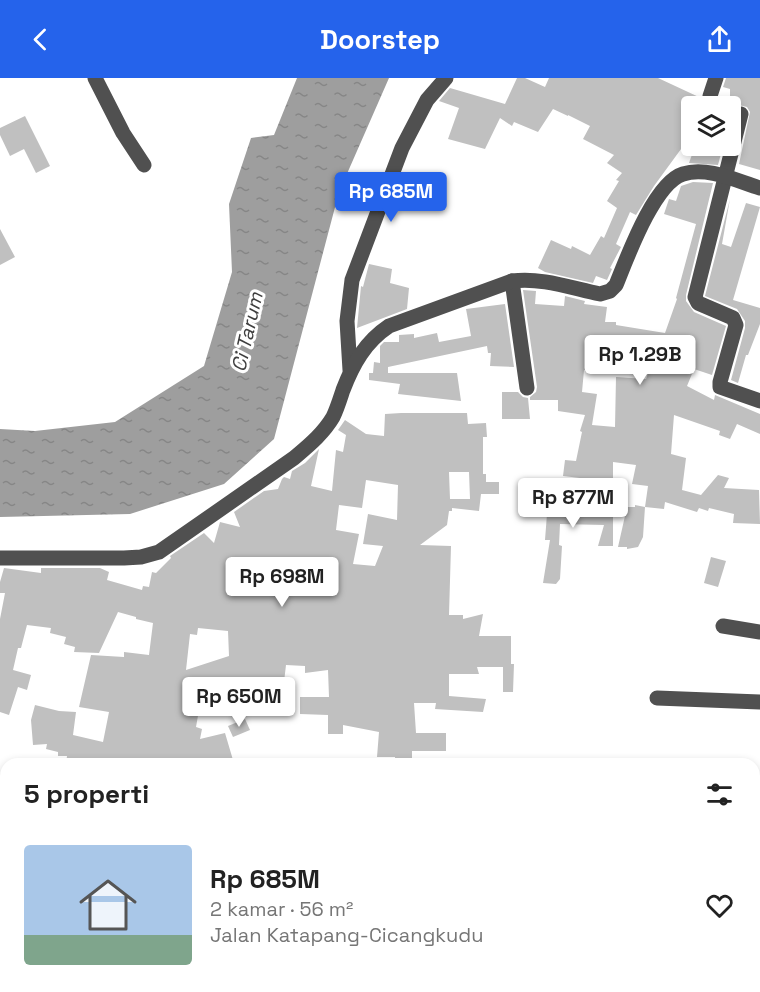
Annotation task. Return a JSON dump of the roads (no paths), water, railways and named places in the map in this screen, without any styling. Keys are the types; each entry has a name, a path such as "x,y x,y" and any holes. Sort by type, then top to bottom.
{"street":[{"path":"96,78 123,133 144,165"},
{"path":"350,370 347,321 352,280 402,148 427,100 446,78"},
{"path":"710,96 716,78"},
{"path":"730,156 696,300 735,321 720,387 760,401"},
{"path":"2,559 124,558 141,557 159,552 294,458 312,442 334,415 350,370 364,348 375,335 388,326 512,281 539,280 591,292 606,293 616,285 651,208 666,186 683,174 709,173 760,188"},
{"path":"512,281 527,388"},
{"path":"723,626 760,632"},
{"path":"657,698 760,702"}],"water":[{"name":"Ci Tarum","path":"297,78 389,78 339,192 274,439 224,484 130,514 0,517 0,429 35,431 115,422 204,366 232,272 229,204 251,138 274,135"}]}
